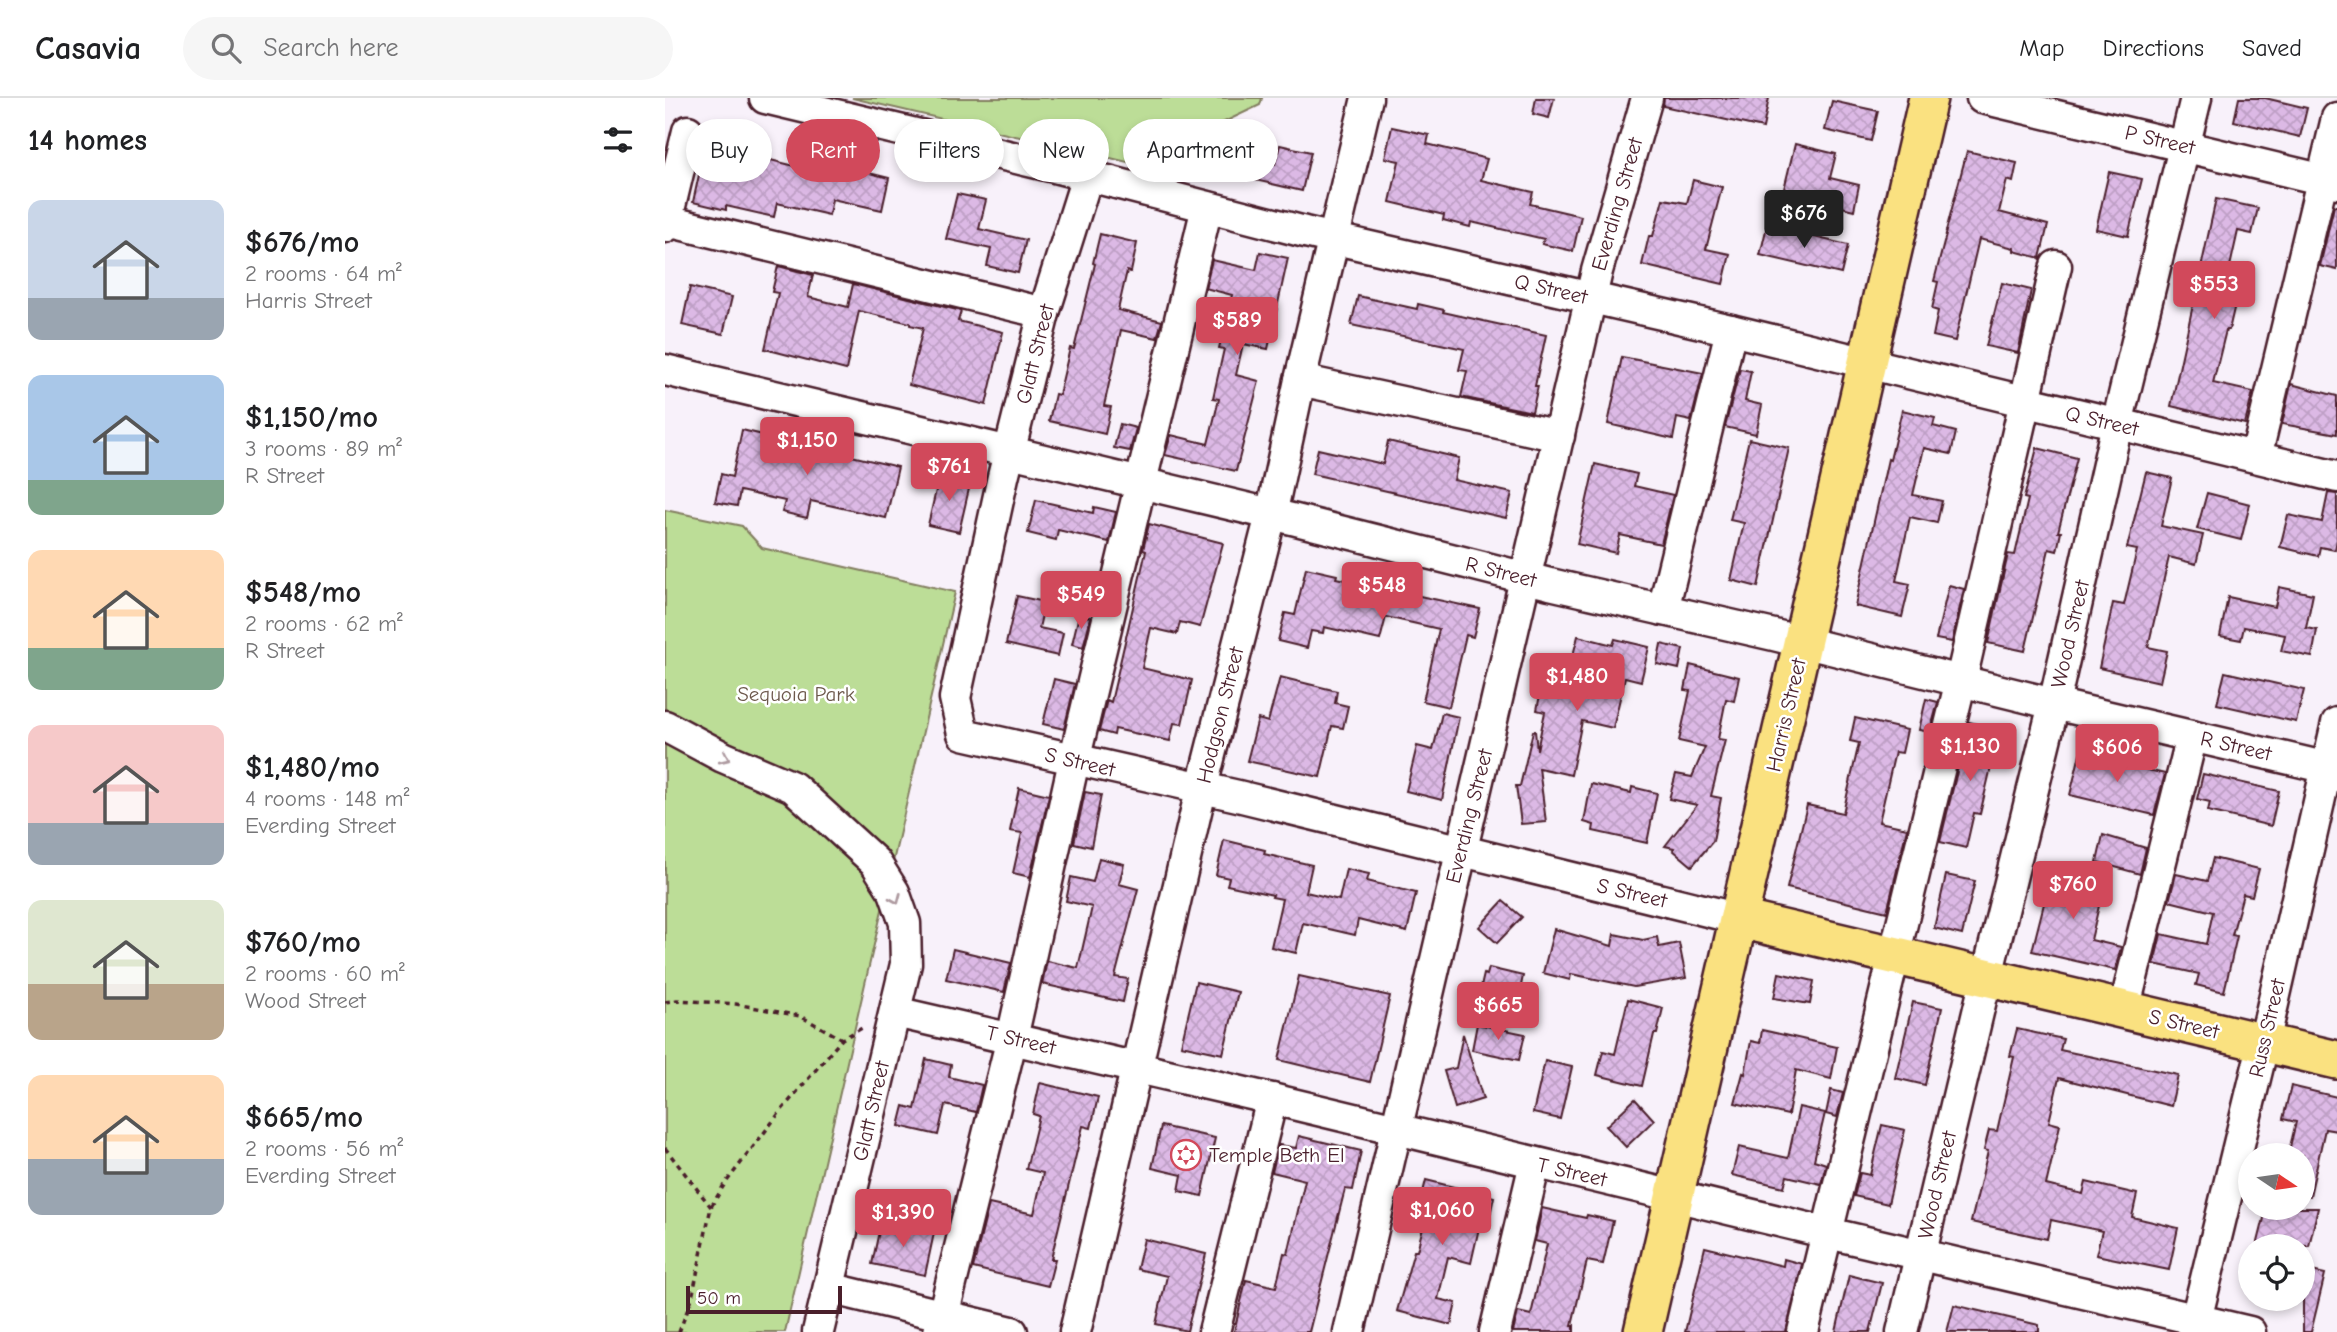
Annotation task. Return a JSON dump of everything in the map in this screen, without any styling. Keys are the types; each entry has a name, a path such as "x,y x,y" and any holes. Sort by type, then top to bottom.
{"main road":[{"name":"Harris Street","path":"1643,1332 1928,98"},
{"name":"S Street","path":"1739,919 2337,1059"}],"street":[{"name":"Q Street","path":"765,98 1018,160"},
{"name":"Hodgson Street","path":"1075,1332 1201,790 1271,515 1367,98"},
{"name":"Everding Street","path":"1349,1332 1591,299 1647,98"},
{"name":"P Street","path":"1982,98 2330,181"},
{"name":"Wood Street","path":"1902,1332 2054,704 2117,424 2196,98"},
{"path":"2256,457 2330,181 2337,118"},
{"path":"686,139 666,224 1044,313"},
{"name":"Glatt Street","path":"955,698 1044,313 1085,182"},
{"name":"Q Street","path":"1107,182 1333,239 1867,362 2337,477"},
{"path":"941,1324 1012,1038 1139,484 1207,207"},
{"path":"1803,1332 1892,955 1961,680 2056,266"},
{"path":"1663,610 1731,330"},
{"name":"R Street","path":"665,370 1527,579 2332,768"},
{"path":"1300,380 1559,436"},
{"name":"S Street","path":"955,698 963,734 1201,790 1238,796 1739,919"},
{"name":"Russ Street","path":"2194,1326 2332,768 2337,723"},
{"name":"Glatt Street","path":"665,726 723,757 793,787 875,862 894,892 905,923 907,964 818,1332"},
{"path":"2124,1010 2192,736"},
{"name":"T Street","path":"895,1012 1272,1099 1920,1255 2194,1326 2250,1332"},
{"path":"1214,1332 1272,1099"},
{"path":"1495,1332 1535,1163"},
{"path":"829,1288 941,1324 1012,1332"}],"path":[{"path":"665,1002 677,1000 736,1004 800,1017 842,1040"},
{"path":"678,1332 692,1298 712,1207 724,1185 780,1112 842,1040 895,1012"},
{"path":"665,1148 712,1207"}],"green space":[{"path":"852,98 1262,98 1260,105 1231,119 1123,119 1123,161 1109,158 1109,119 1018,119 1018,137 1004,133 1004,119 942,119"},
{"name":"Sequoia Park","path":"665,510 742,526 762,548 955,592 785,1332 665,1332"}],"building":[{"path":"1536,98 1554,98 1549,118 1533,114"},
{"path":"1664,98 1769,98 1763,128 1663,106"},
{"path":"2239,98 2265,98 2307,108 2300,137 2234,121"},
{"path":"1832,101 1878,111 1871,141 1825,130"},
{"path":"1392,127 1429,135 1427,144 1487,159 1481,180 1533,192 1530,204 1581,216 1573,251 1542,244 1544,239 1471,222 1470,227 1443,220 1444,215 1390,202 1399,161 1385,158"},
{"path":"1795,144 1836,154 1830,178 1859,185 1854,210 1783,193"},
{"path":"1280,145 1311,152 1302,191 1264,182 1278,182"},
{"path":"1967,151 2017,163 2013,182 2007,180 1999,212 2048,225 2040,258 1979,239 1955,341 1933,336 1938,311 1932,309 1938,282 1934,281"},
{"path":"772,160 786,164 786,182 880,182 880,176 889,178 882,210 832,199 829,215 777,203 774,217 693,202 697,182 772,182"},
{"path":"2109,172 2142,179 2128,236 2096,229"},
{"path":"1693,180 1722,187 1706,249 1730,254 1723,284 1642,265 1649,236 1653,236 1663,199 1687,203"},
{"path":"957,194 986,200 979,229 1026,240 1018,273 987,266 991,249 946,239"},
{"path":"2216,199 2258,208 2252,234 2238,231 2227,280 2240,283 2213,383 2253,392 2245,424 2171,406"},
{"path":"2334,206 2337,206 2337,270 2320,266"},
{"path":"1767,226 1848,245 1841,274 1760,255"},
{"path":"1100,234 1137,243 1131,272 1127,271 1118,310 1162,321 1157,338 1121,330 1104,406 1111,407 1105,434 1049,421 1055,394 1059,395 1070,348 1074,349"},
{"path":"1260,252 1288,258 1268,349 1243,344 1236,375 1259,381 1236,471 1165,455 1171,435 1208,444 1219,399 1213,398 1224,349 1219,348 1232,295 1205,288 1212,260 1256,270"},
{"path":"778,266 813,275 808,297 848,307 853,284 961,311 958,321 1003,332 986,405 909,385 923,328 910,323 859,311 846,370 765,349 778,293 772,292"},
{"path":"2002,283 2031,290 2018,353 1986,346"},
{"path":"690,287 732,297 723,334 682,325"},
{"path":"1358,296 1417,309 1418,304 1546,335 1532,412 1461,397 1467,371 1459,370 1464,349 1351,325"},
{"path":"1622,357 1703,373 1691,421 1677,418 1673,439 1608,424"},
{"path":"1740,369 1751,371 1745,401 1762,405 1756,434 1725,427"},
{"path":"2291,384 2337,396 2337,434 2282,424"},
{"path":"1902,410 1935,418 1933,426 1956,432 1951,454 1924,448 1913,495 1942,501 1937,523 1910,517 1896,581 1910,584 1902,617 1855,606 1888,459 1890,460"},
{"path":"1120,424 1136,428 1130,451 1114,448"},
{"path":"742,430 898,467 886,518 811,501 807,518 782,512 785,501 740,491 737,506 715,502 721,474 732,477"},
{"path":"1749,439 1789,448 1758,587 1731,580 1744,523 1730,520"},
{"path":"1388,441 1459,458 1454,480 1512,493 1506,518 1312,474 1318,449 1383,464"},
{"path":"2037,448 2077,458 2058,532 2061,532 2057,551 2049,549 2025,651 1988,643 2008,554 2015,555 2028,499 2024,498"},
{"path":"1595,464 1637,474 1634,486 1673,495 1661,544 1620,535 1616,553 1577,544"},
{"path":"2146,472 2172,478 2161,526 2203,535 2196,564 2169,557 2148,647 2167,651 2160,682 2099,668 2113,603 2124,605 2137,550 2127,548"},
{"path":"940,473 971,480 959,532 928,525"},
{"path":"2207,493 2250,504 2241,540 2197,529"},
{"path":"2328,493 2337,494 2335,550 2320,547 2318,556 2280,547 2288,515 2322,522"},
{"path":"1036,500 1093,513 1094,507 1116,512 1109,542 1058,530 1056,540 1028,533"},
{"path":"1149,524 1223,543 1200,627 1180,622 1177,634 1151,628 1142,668 1192,680 1182,724 1174,723 1170,741 1115,729 1114,735 1099,731 1107,700 1111,702 1146,551 1143,550"},
{"path":"1306,568 1337,575 1336,578 1480,609 1473,637 1466,635 1449,707 1423,701 1439,629 1386,617 1380,640 1324,627 1323,633 1311,631 1307,648 1278,641 1285,613 1295,615"},
{"path":"1949,585 1964,589 1952,642 1936,639"},
{"path":"2279,587 2313,594 2306,628 2317,630 2312,657 2281,651 2285,635 2244,627 2241,640 2220,636 2228,597 2275,607"},
{"path":"1017,596 1045,602 1039,628 1063,633 1058,656 1006,644"},
{"path":"1079,615 1091,617 1083,647 1072,644"},
{"path":"1578,636 1613,645 1615,639 1649,647 1641,681 1625,677 1613,728 1582,721 1571,775 1539,768 1546,822 1521,824 1516,786 1520,786 1533,731 1537,750 1545,712 1537,710 1542,685 1564,690"},
{"path":"1661,644 1683,649 1679,669 1657,664"},
{"path":"1690,665 1739,677 1734,701 1726,699 1718,739 1725,740 1711,796 1721,798 1713,841 1692,866 1673,850 1674,848 1665,846 1697,805 1669,799 1676,774 1692,777 1705,747 1679,741 1690,691 1685,690"},
{"path":"2225,672 2304,690 2296,722 2217,704"},
{"path":"1280,677 1337,691 1335,703 1348,706 1343,728 1332,726 1320,777 1247,761 1258,719 1268,722"},
{"path":"1054,679 1075,684 1064,729 1043,724"},
{"path":"1926,699 1938,702 1930,732 1919,730"},
{"path":"1442,713 1459,717 1442,800 1406,791 1417,746 1433,750"},
{"path":"1855,718 1907,730 1902,753 1895,752 1879,822 1907,828 1887,912 1787,888 1807,805 1843,813 1859,743 1850,741"},
{"path":"1969,722 2000,729 1980,814 1974,813 1966,848 1940,842"},
{"path":"2080,754 2165,774 2154,815 2070,795"},
{"path":"2203,774 2279,791 2271,826 2208,811 2210,802 2197,799"},
{"path":"1591,784 1631,793 1632,787 1657,793 1647,843 1593,831 1594,825 1584,822"},
{"path":"1019,788 1049,795 1030,877 1013,873 1022,833 1010,831"},
{"path":"1085,792 1101,795 1091,847 1074,843"},
{"path":"2103,835 2146,848 2140,874 2097,862"},
{"path":"1224,840 1265,850 1264,854 1312,865 1306,892 1339,900 1346,869 1369,874 1367,881 1416,893 1407,932 1358,920 1355,935 1303,923 1296,953 1271,947 1282,899 1227,885 1229,878 1216,875"},
{"path":"1099,858 1124,864 1119,884 1138,889 1115,977 1128,979 1123,1002 1042,984 1047,961 1078,968 1092,907 1066,901 1071,877 1093,882"},
{"path":"2213,858 2259,869 2252,896 2243,894 2232,935 2237,936 2224,992 2196,985 2199,974 2154,964 2161,934 2206,944 2213,912 2169,901 2176,874 2207,881"},
{"path":"2053,868 2105,880 2091,940 2121,947 2115,970 2032,951"},
{"path":"1946,875 1975,881 1962,935 1934,928"},
{"path":"1503,901 1522,917 1497,943 1479,927"},
{"path":"1554,929 1612,946 1614,934 1643,940 1657,937 1659,947 1679,943 1686,978 1634,987 1571,974 1570,980 1543,973"},
{"path":"953,949 1011,963 1004,992 946,979"},
{"path":"1489,968 1523,976 1518,1000 1480,991 1484,974 1487,975"},
{"path":"1779,973 1814,981 1810,1004 1774,998"},
{"path":"1299,976 1390,996 1370,1082 1279,1060"},
{"path":"1196,982 1238,992 1223,1054 1181,1045"},
{"path":"1628,999 1663,1008 1642,1086 1597,1075 1603,1051 1615,1054"},
{"path":"1913,1002 1942,1008 1925,1085 1895,1078"},
{"path":"1477,1024 1525,1034 1519,1060 1472,1050"},
{"path":"2017,1029 2063,1039 2060,1050 2178,1075 2171,1106 2059,1078 2049,1122 2060,1125 2046,1185 2083,1194 2086,1182 2137,1194 2132,1217 2178,1228 2169,1270 2096,1255 2102,1231 2051,1220 2047,1239 1971,1222 1988,1151 1984,1150 1989,1130 1997,1131 2014,1057 2010,1056"},
{"path":"1762,1030 1837,1047 1831,1079 1796,1070 1788,1115 1735,1103 1743,1073 1745,1074 1751,1041 1760,1043"},
{"path":"1463,1034 1483,1099 1455,1108 1444,1071 1456,1068"},
{"path":"926,1059 951,1065 949,1077 982,1085 976,1112 945,1105 938,1135 899,1126 904,1106 915,1109"},
{"path":"1545,1061 1572,1067 1560,1119 1533,1113"},
{"path":"1040,1083 1098,1097 1091,1128 1083,1126 1051,1259 1055,1259 1048,1286 973,1268 989,1204 1034,1214 1043,1173 1026,1169 1039,1116 1033,1114"},
{"path":"2291,1086 2337,1097 2337,1131 2325,1129 2315,1174 2315,1143 2291,1143 2296,1122 2283,1119"},
{"path":"1831,1090 1843,1093 1837,1117 1826,1114"},
{"path":"1635,1099 1654,1120 1626,1147 1606,1126"},
{"path":"1799,1107 1825,1113 1814,1160 1826,1164 1821,1184 1787,1176 1784,1187 1732,1175 1739,1147 1788,1158"},
{"path":"1882,1125 1905,1130 1888,1204 1854,1196 1860,1173 1870,1175"},
{"path":"1161,1126 1215,1138 1202,1196 1179,1191 1182,1175 1152,1168"},
{"path":"1299,1136 1361,1151 1353,1190 1345,1189 1309,1332 1234,1332 1246,1280 1276,1287 1284,1253 1288,1254 1305,1180 1272,1172 1279,1145 1296,1148"},
{"path":"1426,1180 1494,1197 1487,1229 1479,1228 1471,1263 1448,1257 1438,1299 1456,1303 1451,1325 1397,1311 1426,1215 1418,1213"},
{"path":"1542,1208 1613,1221 1603,1264 1587,1261 1572,1325 1574,1332 1513,1332 1518,1312 1531,1315 1547,1244 1535,1241"},
{"path":"2315,1208 2318,1208 2312,1234 2260,1234 2264,1220 2315,1220"},
{"path":"881,1222 934,1233 925,1275 872,1264"},
{"path":"1144,1239 1206,1254 1187,1331 1156,1324 1167,1276 1137,1269"},
{"path":"1705,1247 1783,1266 1784,1259 1802,1264 1786,1332 1685,1332"},
{"path":"2315,1272 2325,1274 2311,1332 2303,1332 2303,1311 2315,1311"},
{"path":"1849,1275 1882,1283 1870,1332 1836,1332"},
{"path":"1954,1305 2039,1325 2039,1332 1947,1332"}],"place":[{"name":"Temple Beth El","path":"1186,1155"}]}
